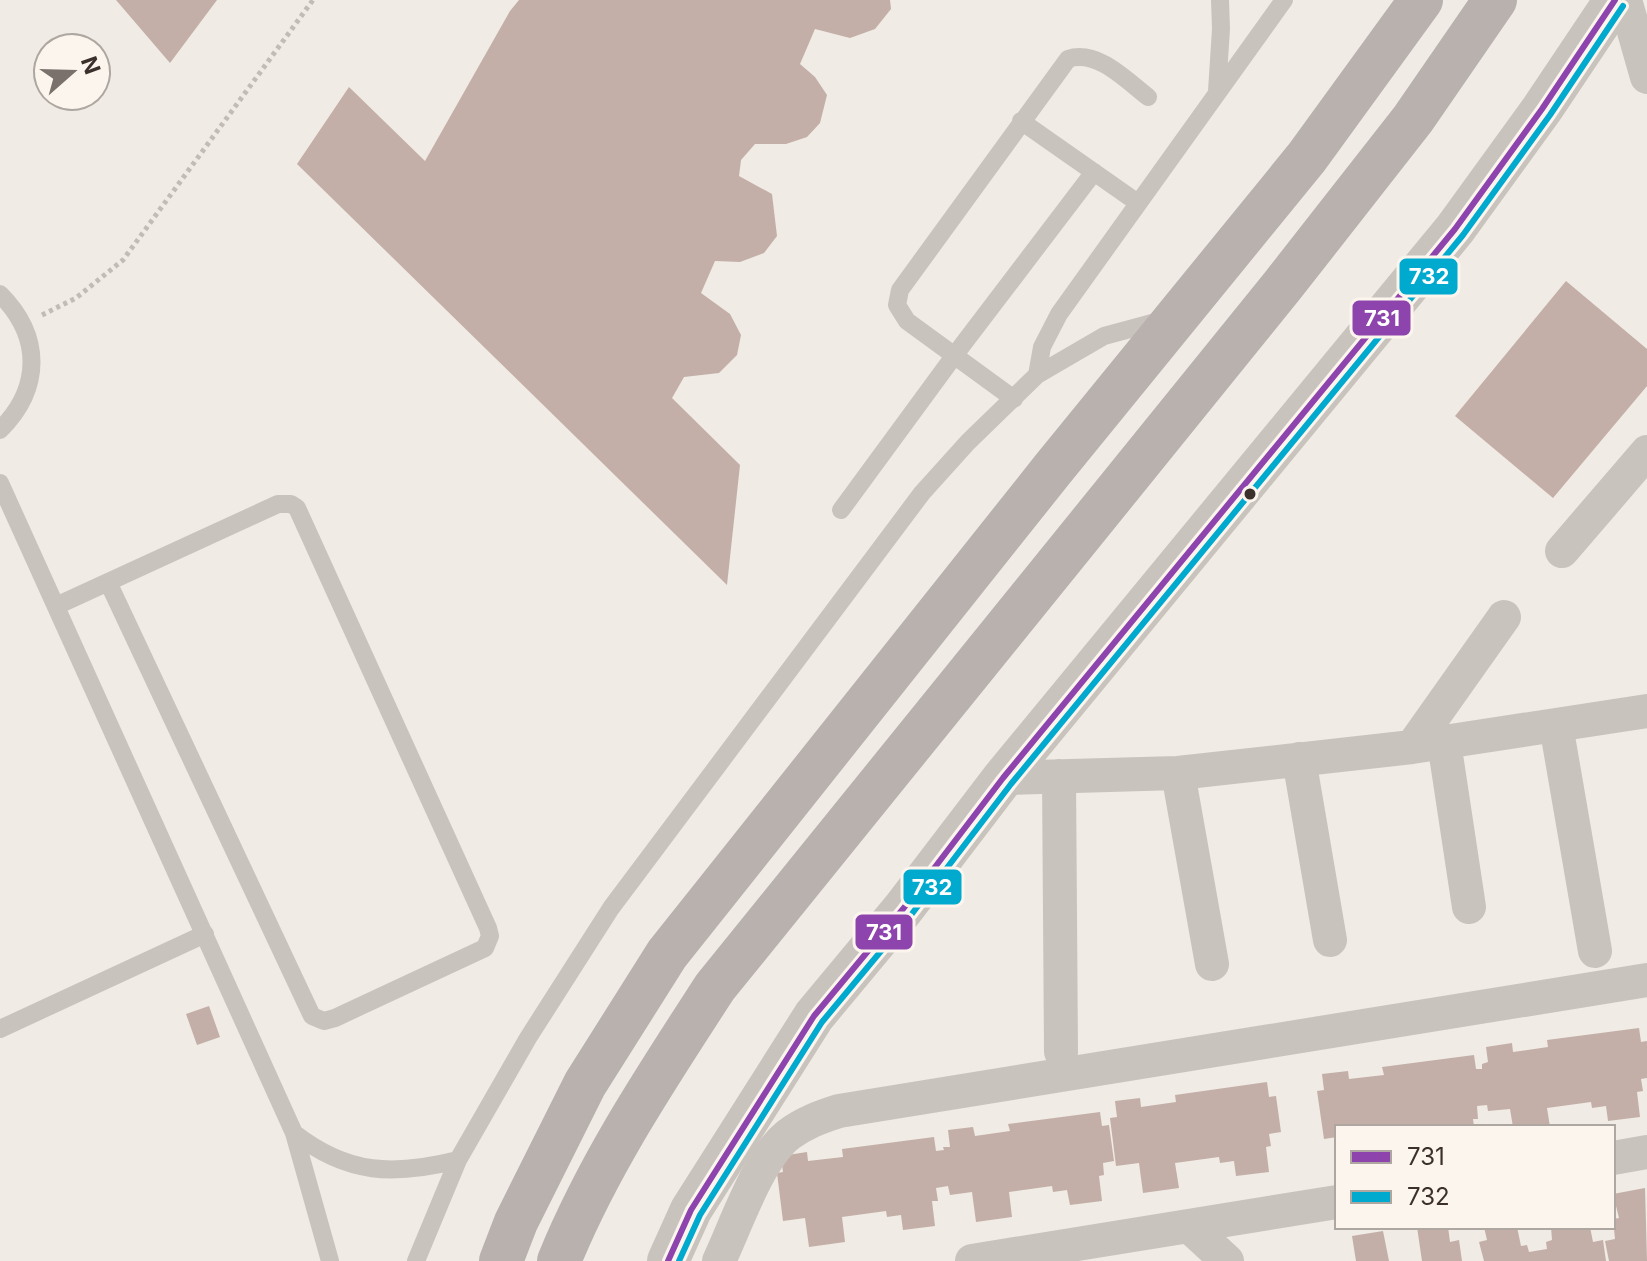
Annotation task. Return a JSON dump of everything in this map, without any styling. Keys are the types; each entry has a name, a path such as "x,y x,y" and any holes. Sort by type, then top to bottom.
{"main road":[{"path":"501,1261 516,1222 585,1084 667,954 1307,157 1421,0"},
{"path":"559,1261 636,1109 715,987 1283,285 1413,119 1495,0"}],"street":[{"path":"1630,12 1647,77"},
{"path":"668,1261 691,1210 814,1016 903,909 1003,778 1455,229 1534,121 1630,12"},
{"path":"1562,551 1647,452"},
{"path":"1469,907 1428,744 1504,617"},
{"path":"1003,778 1178,773 1428,744 1647,711"},
{"path":"1556,725 1595,951"},
{"path":"1299,759 1330,940"},
{"path":"1178,773 1212,964"},
{"path":"1059,776 1061,1052"},
{"path":"719,1261 767,1159 786,1137 811,1120 839,1111 1647,980"},
{"path":"1615,1158 1647,1152"},
{"path":"972,1261 1335,1202"},
{"path":"1133,1261 1174,1229"},
{"path":"1174,1229 1227,1261"}],"lane":[{"path":"1217,91 1220,0"},
{"path":"1037,375 1049,330 1284,0"},
{"path":"1014,399 901,314 900,290 1068,59 1080,55 1091,57 1148,97"},
{"path":"1021,121 1138,203"},
{"path":"841,510 1094,172"},
{"path":"0,294 13,307 23,324 30,343 32,363 30,382 23,401 0,430"},
{"path":"416,1261 458,1160 528,1038 611,908 922,493 968,442 1037,375 1104,336 1177,317"},
{"path":"0,483 294,1133 330,1261"},
{"path":"56,606 108,582 278,504 291,504 297,508 488,928 490,936 485,948 335,1018 324,1021 312,1016 108,582"},
{"path":"0,1029 205,934"},
{"path":"294,1133 316,1151 368,1169 424,1169 458,1160"}],"path":[{"path":"23,324 76,298 123,260 313,0"}],"building":[{"path":"116,0 217,0 170,63"},
{"path":"519,0 890,0 891,9 875,29 850,38 815,29 800,64 815,77 827,95 820,123 807,137 786,144 755,144 741,160 739,176 772,194 777,236 764,253 740,262 715,261 701,293 730,314 741,335 737,355 719,373 684,377 672,398 740,465 727,585 297,164 349,87 425,161"},
{"path":"1566,281 1647,349 1647,386 1553,498 1455,416"},
{"path":"209,1006 220,1037 197,1045 186,1014"},
{"path":"1639,1028 1641,1042 1647,1041 1647,1078 1641,1079 1643,1091 1637,1092 1640,1117 1608,1121 1606,1106 1592,1108 1591,1102 1547,1108 1550,1125 1513,1125 1510,1109 1488,1111 1487,1105 1477,1106 1478,1119 1473,1119 1474,1125 1335,1125 1335,1137 1324,1139 1317,1091 1324,1090 1322,1074 1348,1071 1349,1079 1384,1075 1382,1067 1474,1055 1476,1069 1482,1069 1482,1064 1488,1062 1486,1047 1512,1043 1513,1052 1548,1047 1547,1040"},
{"path":"1267,1082 1269,1097 1276,1096 1281,1132 1269,1134 1271,1146 1266,1147 1269,1172 1236,1176 1234,1161 1220,1163 1219,1157 1175,1163 1179,1188 1143,1193 1139,1163 1116,1166 1110,1118 1117,1117 1115,1101 1140,1098 1141,1107 1176,1102 1175,1095"},
{"path":"1100,1112 1102,1126 1109,1125 1114,1161 1103,1163 1104,1175 1099,1176 1102,1201 1070,1205 1067,1190 1053,1192 1052,1186 1009,1192 1012,1217 976,1222 972,1192 950,1195 948,1186 936,1188 938,1201 932,1201 935,1226 903,1230 901,1215 887,1217 886,1211 842,1217 845,1242 809,1247 805,1218 783,1221 777,1173 783,1172 781,1156 807,1152 808,1161 843,1157 842,1149 934,1137 936,1151 944,1150 943,1147 950,1147 948,1130 973,1127 975,1136 1010,1131 1008,1124"},
{"path":"1645,1188 1647,1261 1609,1261 1605,1241 1615,1239 1615,1219 1619,1218 1615,1194"},
{"path":"1417,1229 1448,1229 1450,1242 1459,1240 1462,1261 1422,1261"},
{"path":"1484,1229 1517,1229 1521,1246 1527,1245 1529,1252 1547,1249 1546,1242 1552,1240 1551,1229 1590,1229 1593,1242 1603,1240 1606,1261 1484,1261 1479,1242 1487,1240"},
{"path":"1383,1231 1389,1261 1356,1261 1352,1236"}],"transit line":[{"name":"731","path":"668,1261 691,1210 814,1016 903,909 1003,778 1455,229 1542,109 1615,0"},
{"name":"732","path":"679,1261 700,1215 822,1022 911,915 1011,784 1463,235 1550,115 1623,6"}]}
